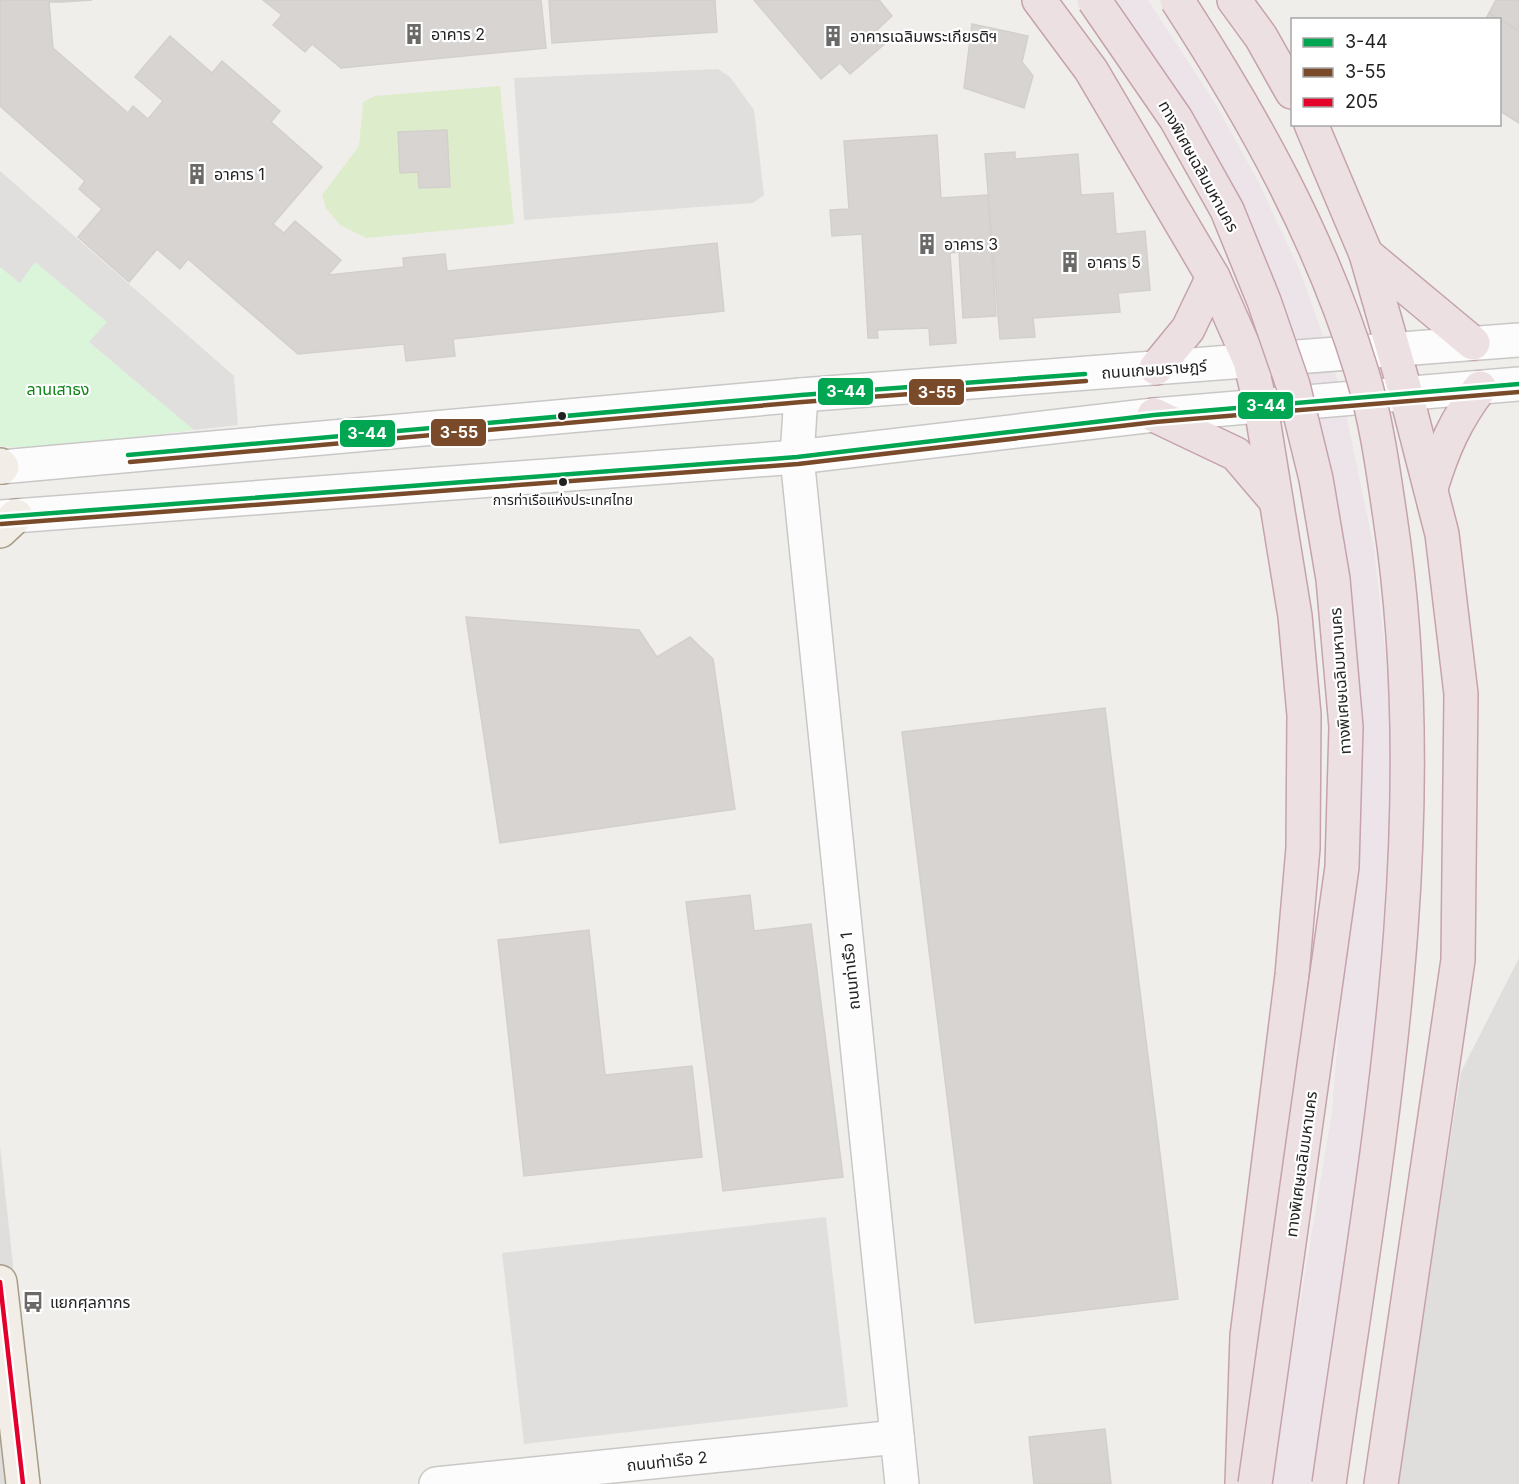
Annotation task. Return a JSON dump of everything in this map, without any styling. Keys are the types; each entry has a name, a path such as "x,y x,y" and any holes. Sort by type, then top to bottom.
{"highway":[{"path":"1039,0 1091,70 1213,277 1250,362 1260,407 1295,616 1304,715 1303,848 1292,975 1247,1336 1242,1484"},
{"name":"ทางพิเศษเฉลิมมหานคร","path":"1094,0 1176,119 1227,210 1264,301 1293,385 1316,479 1333,579 1346,727 1342,867 1255,1484"},
{"path":"1177,0 1238,94 1288,186 1327,280 1362,374 1385,486 1400,584 1409,744 1404,888 1388,1062 1329,1484"},
{"path":"1234,0 1261,37 1291,90"},
{"path":"1312,126 1366,254 1431,488 1442,534 1461,694 1458,960 1381,1484"},
{"path":"1366,254 1473,343"},
{"path":"1156,368 1188,329 1213,277"},
{"path":"1431,488 1445,442 1462,411 1480,388"},
{"path":"1154,415 1236,454 1276,501"}],"main road":[{"path":"0,1282 23,1484"}],"street":[{"name":"ถนนเกษมราษฎร์","path":"1,466 801,395 1519,340"},
{"path":"5,521 797,457 1154,415 1519,384"},
{"name":"ถนนท่าเรือ 1","path":"801,395 797,457 902,1484"},
{"name":"ถนนท่าเรือ 2","path":"436,1484 635,1474 897,1437"}],"shaded area":[{"path":"1104,0 1148,0 1215,103 1258,181 1300,271 1329,353 1342,395 1374,548 1392,716 1390,828 1368,1116 1316,1484 1270,1484 1332,1112 1349,900 1307,404"},
{"path":"718,69 730,77 754,110 764,195 753,203 524,220 514,78"},
{"path":"0,171 234,376 238,425 194,430 89,342 107,322 35,262 20,283 0,267"},
{"path":"1519,958 1519,1484 1396,1484 1461,1072"},
{"path":"0,1146 37,1484 0,1484"},
{"path":"826,1217 848,1407 524,1444 502,1253"}],"green space":[{"path":"500,86 514,224 366,238 340,225 326,208 322,195 359,146 363,102 375,96"},
{"name":"ลานเสาธง","path":"35,262 108,322 90,343 194,430 34,448 0,446 0,267 20,283"}],"building":[{"name":"อาคาร 1","path":"0,0 62,0 62,2 49,2 53,48 128,113 133,106 148,119 163,101 135,77 170,36 212,73 222,61 280,111 271,122 322,167 273,224 284,233 295,221 341,260 328,275 404,267 403,258 445,254 447,271 717,243 724,311 453,339 455,356 406,361 404,344 298,354 188,259 180,269 157,249 129,282 78,237 102,209 79,189 85,181 0,106"},
{"path":"62,0 92,0 62,2"},
{"name":"อาคาร 2","path":"263,0 541,0 546,48 341,68 312,44 305,52 273,25 282,15"},
{"path":"549,0 715,0 717,32 552,43"},
{"name":"อาคารเฉลิมพระเกียรติฯ","path":"754,0 879,0 892,16 877,30 887,42 850,74 840,63 821,79"},
{"path":"1496,0 1519,0 1519,31 1501,18 1489,13"},
{"path":"1489,13 1497,18 1486,18"},
{"path":"1501,20 1519,31 1519,123 1501,112"},
{"path":"972,24 1028,36 1022,62 1033,76 1024,108 964,88"},
{"path":"447,130 450,187 419,188 418,172 400,173 398,132"},
{"name":"อาคาร 3","path":"937,135 941,198 988,195 996,316 963,318 959,252 950,253 956,343 930,345 929,328 877,330 878,338 868,338 862,234 832,236 830,210 849,209 844,141"},
{"name":"อาคาร 5","path":"1015,152 1015,159 1078,154 1081,195 1113,193 1116,234 1145,231 1150,290 1118,293 1120,312 1033,318 1035,337 1000,339 985,154"},
{"path":"466,617 639,630 657,657 690,637 713,659 735,809 500,843"},
{"path":"1105,708 1178,1299 975,1323 902,732"},
{"path":"750,895 754,931 811,924 843,1177 723,1191 686,902"},
{"path":"589,930 605,1075 692,1066 702,1157 524,1176 498,940"},
{"path":"1105,1429 1111,1484 1034,1484 1029,1437"}],"transit line":[{"name":"3-44","path":"128,455 801,395 1085,374"},
{"name":"3-55","path":"130,462 802,402 1086,381"},
{"name":"3-44","path":"0,517 797,457 1154,415 1519,384"},
{"name":"3-55","path":"1,524 798,464 1155,422 1519,392"},
{"name":"205","path":"0,1282 23,1484"}],"place":[{"name":"อาคาร 2","path":"414,34"},
{"name":"อาคารเฉลิมพระเกียรติฯ","path":"833,36"},
{"name":"อาคาร 1","path":"197,174"},
{"name":"อาคาร 3","path":"927,244"},
{"name":"อาคาร 5","path":"1070,262"},
{"name":"การท่าเรือแห่งประเทศไทย","path":"563,482"},
{"name":"แยกศุลกากร","path":"33,1302"}]}
